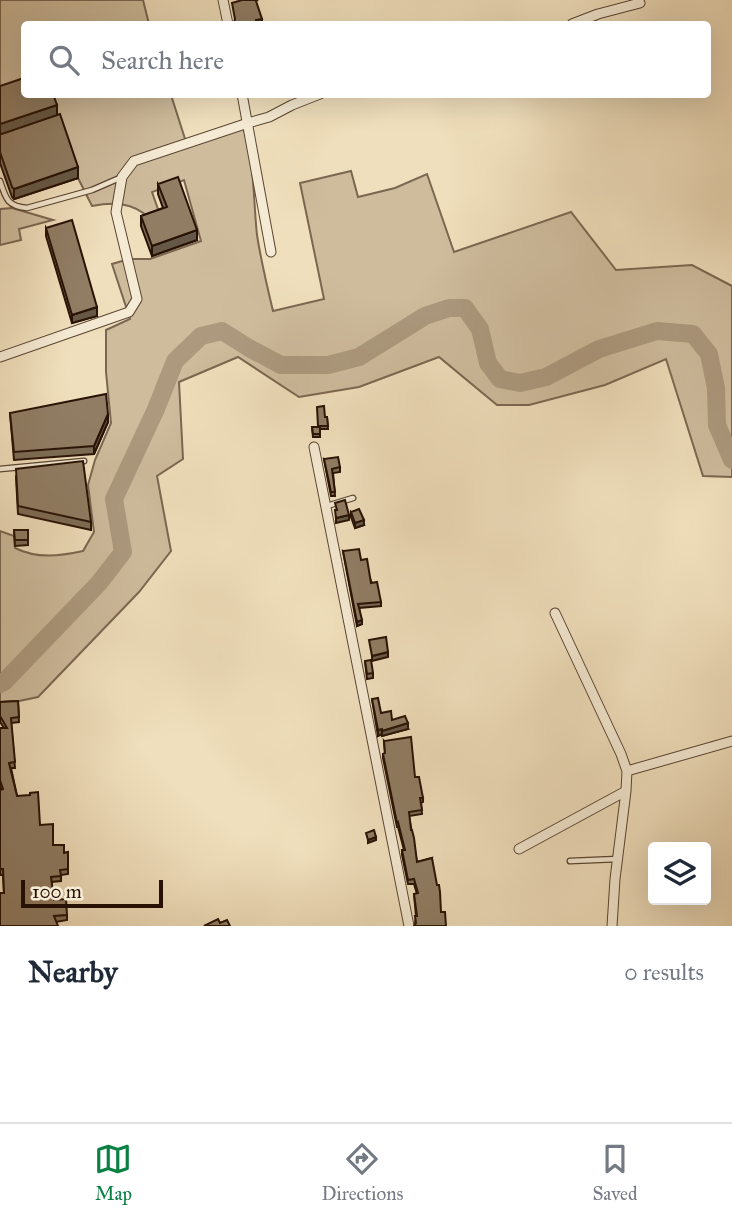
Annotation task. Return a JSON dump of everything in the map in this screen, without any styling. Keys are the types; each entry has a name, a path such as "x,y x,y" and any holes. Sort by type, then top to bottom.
{"street":[{"path":"223,0 227,21"},
{"path":"580,21 640,3"},
{"path":"243,98 271,252"},
{"path":"0,357 129,312 137,299 116,212 122,177 134,161 269,117 310,98"},
{"path":"314,447 409,926"},
{"path":"555,613 627,771 612,926"},
{"path":"627,771 732,741"},
{"path":"519,849 626,791"}],"lane":[{"path":"0,181 11,204 27,208 92,190 122,177"},
{"path":"0,469 84,461"},
{"path":"326,507 353,498"},
{"path":"570,861 618,859"}],"shaded area":[{"path":"0,0 143,0 148,21 21,21 21,89 0,97"},
{"path":"50,98 172,98 187,145 243,127 252,167 257,235 273,311 324,299 300,183 351,171 358,197 395,188 427,174 454,252 571,212 616,270 692,265 732,286 732,477 703,476 666,359 605,385 529,405 497,405 439,357 359,387 299,397 238,357 179,382 183,459 157,476 171,551 139,592 38,697 0,705 0,531 14,536 15,548 32,554 49,555 83,551 94,532 88,485 95,460 111,423 106,372 106,330 130,319 112,264 129,259 150,259 201,241 184,180 152,192 159,212 149,218 122,204 92,206 78,178"},
{"path":"12,208 53,220 19,229 21,240 0,245 0,209"}],"building":[{"path":"258,0 256,1 262,19 234,21 232,3"},
{"path":"21,79 21,98 54,98 57,105 0,124 0,86"},
{"path":"60,114 78,167 14,189 0,152 0,133"},
{"path":"178,177 197,230 152,246 141,216 167,207 158,184"},
{"path":"72,220 97,307 72,315 46,228"},
{"path":"106,394 108,414 94,446 14,452 10,413"},
{"path":"324,406 328,426 318,426 317,407"},
{"path":"312,427 320,427 320,434 313,434"},
{"path":"338,457 340,467 332,469 335,492 331,492 324,459"},
{"path":"83,461 91,522 18,506 16,469"},
{"path":"345,500 349,515 336,518 335,503"},
{"path":"359,509 364,520 355,523 351,512"},
{"path":"14,530 28,530 28,540 15,540"},
{"path":"359,549 361,560 367,559 371,583 377,582 381,602 358,604 362,620 357,622 343,551"},
{"path":"386,637 388,652 372,656 369,640"},
{"path":"371,660 373,673 367,674 365,661"},
{"path":"378,698 381,713 391,711 392,720 405,716 408,723 378,730 372,699"},
{"path":"18,701 19,717 11,718 15,762 9,763 17,796 38,792 40,825 53,824 53,845 64,845 64,853 68,852 68,869 60,870 61,876 51,877 54,900 66,899 67,915 54,916 58,926 0,926 0,893 4,893 3,869 0,869 0,790 3,789 0,780 0,728 7,728 0,716 0,702"},
{"path":"411,737 415,777 419,777 423,798 420,798 422,810 409,812 411,830 417,862 432,858 446,926 414,926 417,916 414,894 418,893 414,879 408,880 402,850 405,850 383,754 384,741"},
{"path":"374,830 376,837 368,840 366,833"},
{"path":"218,919 220,923 227,920 230,926 204,926"}],"waterway":[{"path":"0,684 99,583 123,552 114,499 175,361 201,336 222,331 281,365 328,365 359,357 425,316 449,308 465,308 480,329 488,363 500,379 520,383 546,377 599,349 657,331 693,334 709,354 716,388 717,425 732,460"}]}
